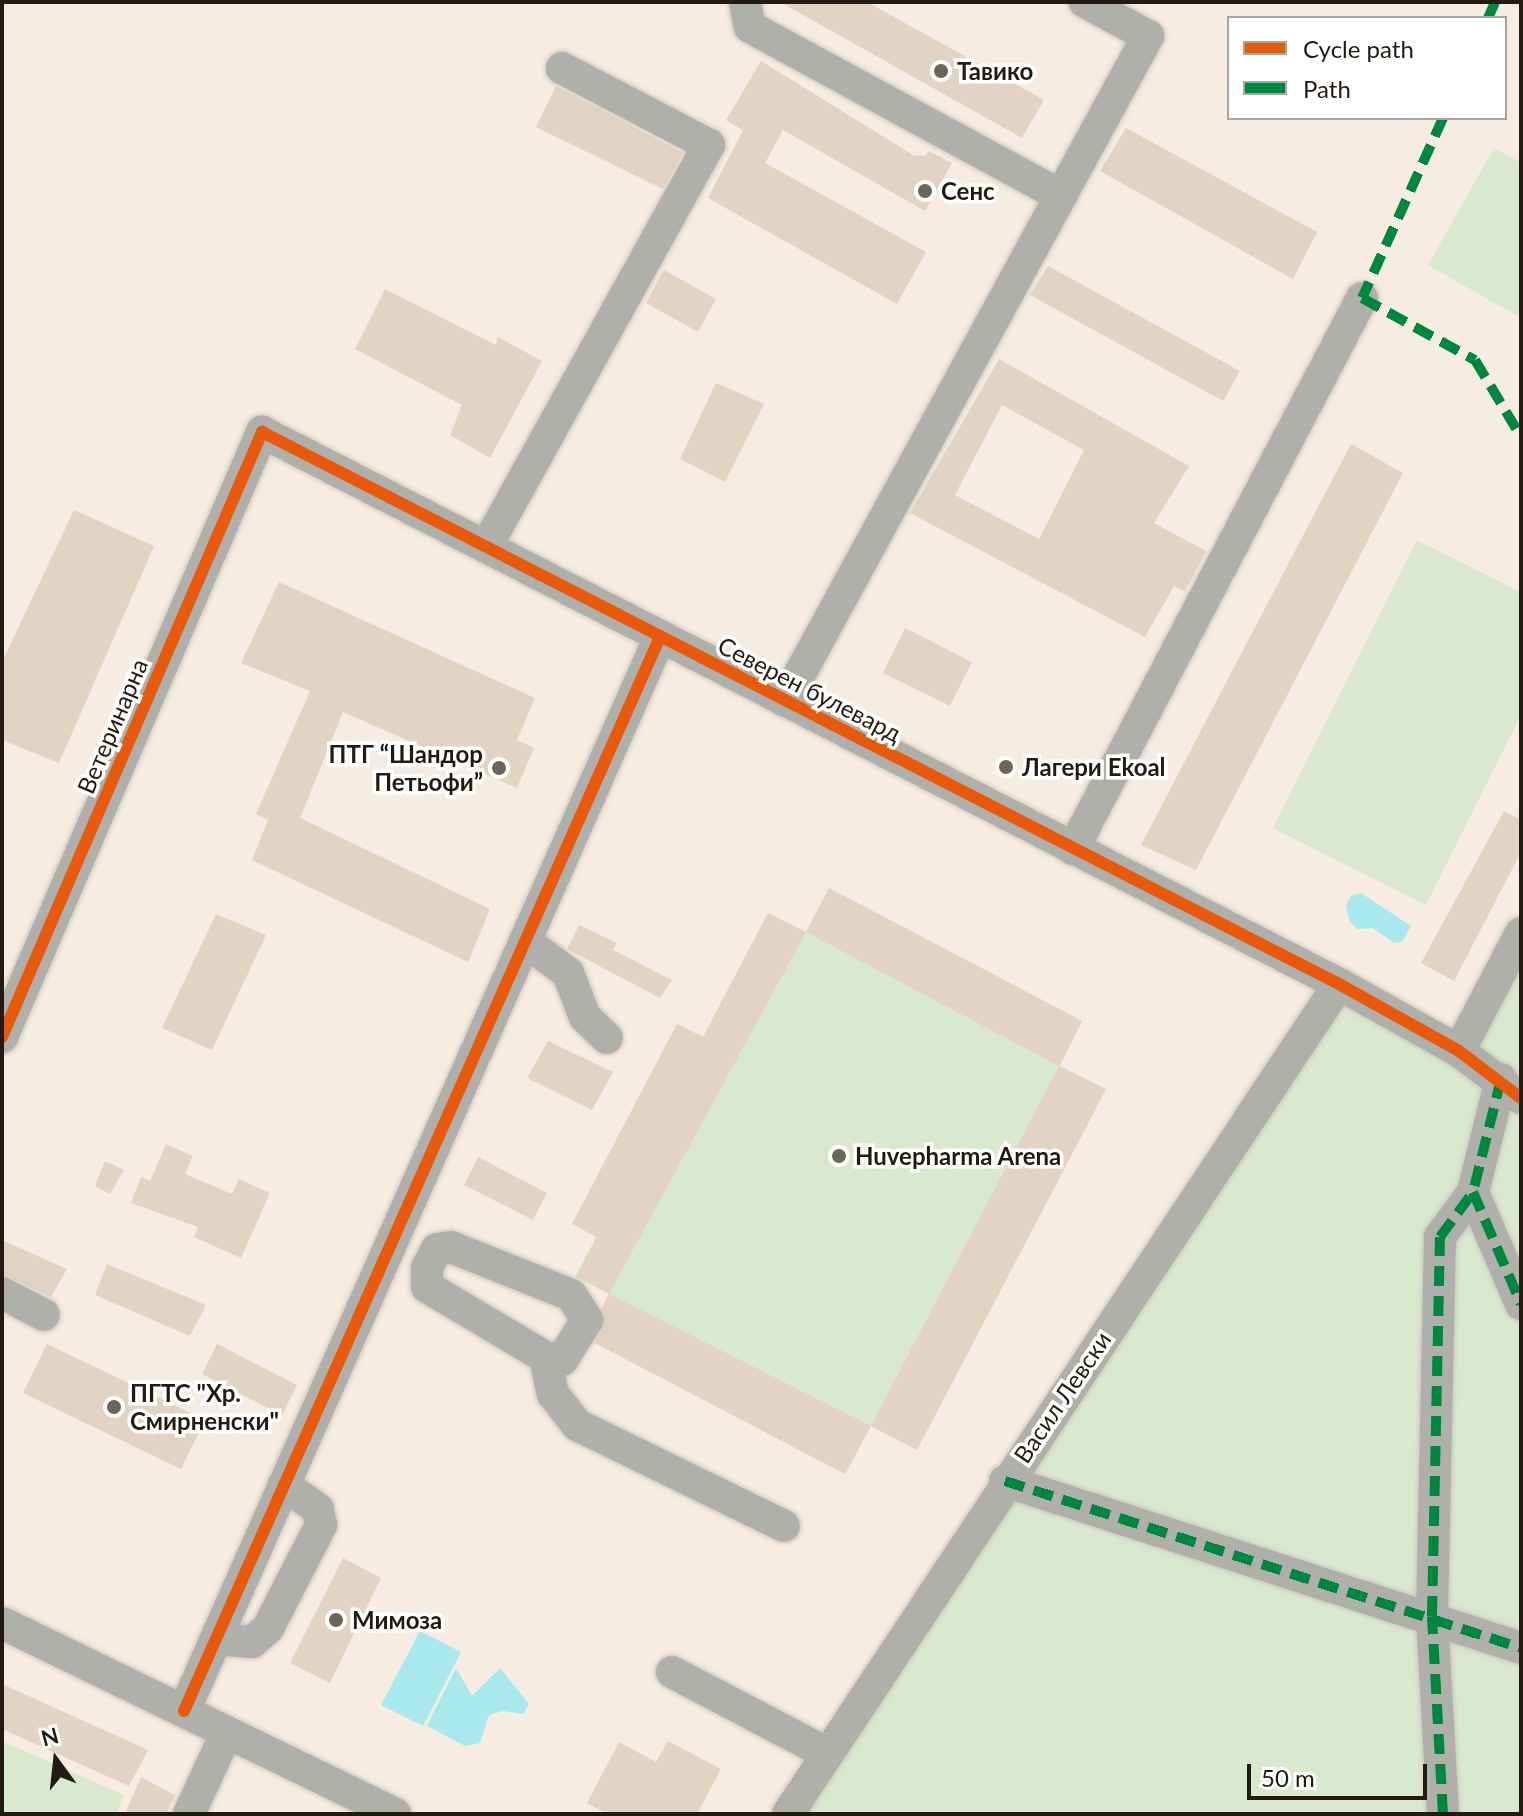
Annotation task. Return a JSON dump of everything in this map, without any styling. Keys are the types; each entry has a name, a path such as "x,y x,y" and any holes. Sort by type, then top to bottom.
{"street":[{"path":"745,2 750,27 1061,196"},
{"path":"785,701 1148,36 1085,2"},
{"path":"486,547 709,145 562,68"},
{"path":"1073,849 1362,298"},
{"name":"Северен булевард","path":"262,432 1339,984 1459,1051 1516,1092"},
{"name":"Ветеринарна","path":"2,1037 15,974 262,432"},
{"path":"184,1711 660,637"},
{"path":"1459,1051 1521,933"},
{"path":"525,941 568,973 585,1017 607,1038"},
{"name":"Васил Левски","path":"788,1814 1005,1481 1339,984"},
{"path":"1443,1814 1432,1616 1440,1237 1473,1192 1516,1092"},
{"path":"1473,1192 1521,1304"},
{"path":"451,1247 571,1295 587,1320 562,1360 545,1357 427,1287 427,1268 437,1249 451,1247"},
{"path":"386,1254 427,1268"},
{"path":"2,1293 44,1315"},
{"path":"545,1357 553,1394 577,1425 784,1526"},
{"path":"1005,1481 1432,1616 1521,1648"},
{"path":"216,1639 252,1642 268,1628 321,1525 318,1509 284,1485"},
{"path":"2,1623 395,1814"},
{"path":"672,1672 828,1754"},
{"path":"189,1814 227,1732"}],"green space":[{"path":"1494,148 1521,163 1521,318 1428,265"},
{"path":"1417,540 1521,592 1521,715 1426,905 1273,828"},
{"name":"Huvepharma Arena","path":"829,888 1082,1021 1060,1066 1106,1089 917,1450 871,1426 845,1474 587,1339 609,1294 575,1277 596,1237 572,1224 677,1024 703,1037 768,913 806,932"},
{"path":"1521,950 1521,1814 796,1814 1331,990 1463,1061"},
{"path":"2,1741 124,1795 116,1814 2,1814"}],"water":[{"path":"1361,893 1411,926 1402,942 1394,943 1373,928 1357,929 1350,922 1346,906 1351,896"},
{"path":"420,1631 461,1652 423,1726 381,1705"},
{"path":"456,1668 472,1696 500,1668 529,1704 523,1714 503,1711 489,1715 480,1743 465,1746 427,1726"}],"building":[{"path":"780,2 867,2 1044,100 1022,138"},
{"path":"761,61 913,155 925,156 929,151 952,163 925,211 783,130 765,163 926,252 897,304 708,198 743,130 726,120"},
{"path":"556,86 683,153 663,189 536,127"},
{"path":"1126,128 1317,232 1293,279 1100,171"},
{"path":"1048,266 1240,371 1223,401 1030,295"},
{"path":"664,270 716,299 698,332 646,303"},
{"path":"385,289 496,345 498,337 542,361 490,458 450,435 462,405 355,349"},
{"path":"999,359 1189,466 1154,523 1206,551 1185,591 1174,586 1145,637 910,513","holes":["1002,405 1084,450 1039,539 955,495"]},
{"path":"716,383 764,404 725,482 680,459"},
{"path":"1351,444 1403,473 1196,870 1141,845"},
{"path":"74,510 154,546 59,763 2,740 2,662"},
{"name":"ПТГ “Шандор Петьофи”","path":"279,582 535,698 517,740 534,748 517,788 343,712 300,818 490,909 468,962 252,860 268,820 256,814 310,691 241,663"},
{"path":"905,628 972,662 950,706 883,673"},
{"path":"1504,811 1521,820 1521,852 1454,981 1421,963"},
{"path":"829,888 1082,1021 1059,1066 806,932"},
{"path":"768,913 806,932 609,1294 576,1276 597,1237 572,1224 677,1024 703,1037"},
{"path":"216,914 266,935 212,1050 162,1028"},
{"path":"579,925 617,943 613,950 672,980 660,998 567,949"},
{"path":"548,1041 613,1072 592,1110 527,1078"},
{"path":"1059,1066 1106,1089 917,1450 871,1426"},
{"path":"166,1144 193,1156 185,1174 232,1194 239,1179 270,1193 241,1258 194,1237 198,1227 131,1203 141,1177 150,1181"},
{"path":"478,1157 547,1193 533,1220 464,1185"},
{"path":"105,1161 124,1170 110,1194 95,1186"},
{"path":"2,1240 67,1269 51,1297 2,1274"},
{"path":"107,1264 206,1305 190,1336 95,1295"},
{"path":"609,1294 871,1426 845,1474 595,1343 603,1329 602,1308"},
{"name":"ПГТС \"Хр. Смирненски\"","path":"47,1344 205,1420 181,1469 23,1393"},
{"path":"217,1344 297,1385 282,1415 202,1374"},
{"name":"Мимоза","path":"343,1558 381,1578 330,1683 290,1663"},
{"path":"2,1684 148,1750 129,1786 2,1729"},
{"path":"668,1741 721,1769 697,1814 607,1814 587,1803 619,1742 656,1762"},
{"path":"141,1777 175,1795 166,1814 125,1814"}],"marked path":[{"path":"1489,16 1495,2"},
{"path":"1442,120 1362,298 1475,360 1521,437"},
{"path":"1501,1079 1473,1192 1521,1304"},
{"path":"1443,1814 1432,1616 1440,1237 1473,1192"},
{"path":"1005,1481 1521,1648"}],"cycle path":[{"path":"2,1037 262,432 1339,984 1459,1051 1521,1098"},
{"path":"184,1711 660,637"}],"place":[{"name":"Тавико","path":"941,71"},
{"name":"Сенс","path":"925,191"},
{"name":"Лагери Ekoal","path":"1006,767"},
{"name":"ПТГ “Шандор Петьофи”","path":"499,768"},
{"name":"Huvepharma Arena","path":"839,1156"},
{"name":"ПГТС \"Хр. Смирненски\"","path":"114,1407"},
{"name":"Мимоза","path":"336,1620"}]}
